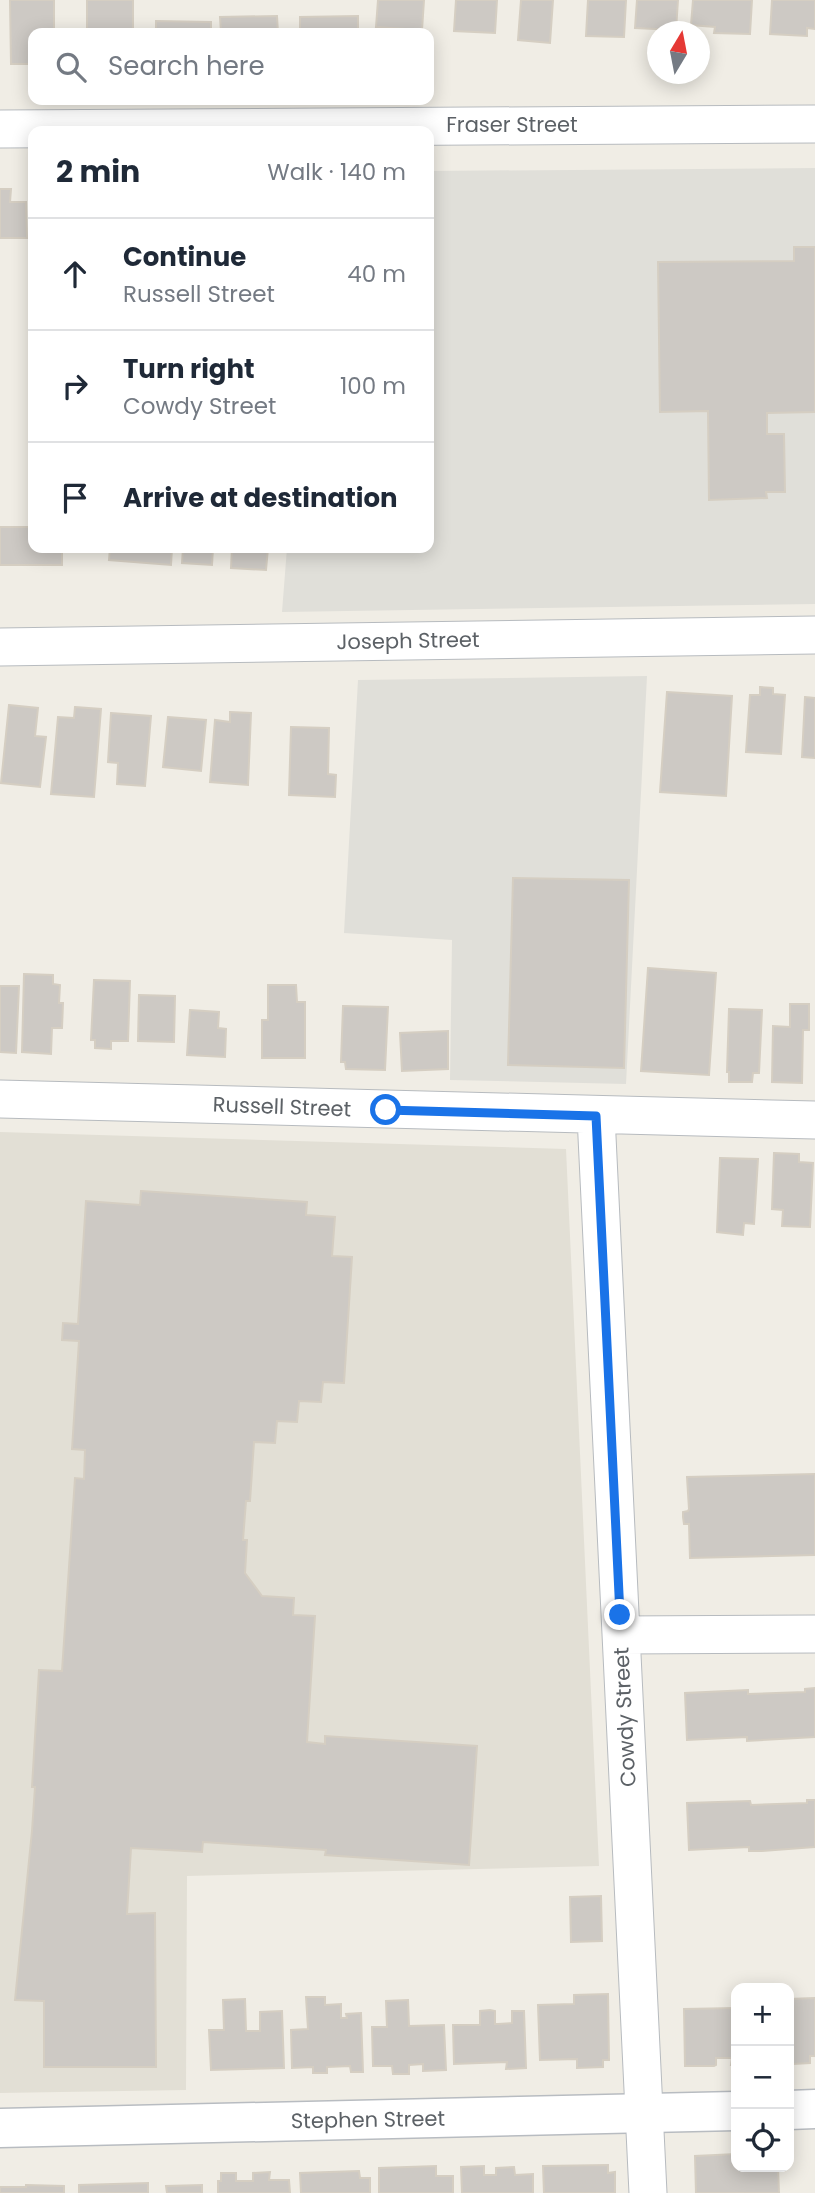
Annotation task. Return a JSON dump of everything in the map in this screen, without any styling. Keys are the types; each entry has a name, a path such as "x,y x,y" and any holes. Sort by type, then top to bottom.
{"main road":[{"path":"794,2110 815,2109"},
{"name":"Stephen Street","path":"0,2128 731,2111"}],"street":[{"name":"Fraser Street","path":"434,126 815,124"},
{"name":"Fraser Street","path":"0,129 28,129"},
{"name":"Joseph Street","path":"0,647 815,635"},
{"name":"Russell Street","path":"0,1100 815,1121"},
{"name":"Cowdy Street","path":"596,1116 648,2193"},
{"path":"621,1635 815,1634"}],"shaded area":[{"path":"815,168 815,604 282,612 287,553 434,553 434,171"},
{"path":"647,676 626,1084 450,1080 452,940 344,933 358,680"},
{"path":"0,1132 566,1149 599,1866 187,1876 186,2090 0,2093"}],"building":[{"path":"10,0 54,0 54,28 28,28 28,64 11,64"},
{"path":"87,0 133,0 133,28 87,28"},
{"path":"378,0 424,0 422,28 376,27"},
{"path":"456,0 497,0 495,33 454,31"},
{"path":"521,0 553,0 550,43 518,40"},
{"path":"588,0 626,0 624,37 586,36"},
{"path":"637,0 678,0 677,21 647,21 647,29 635,28"},
{"path":"693,0 752,0 750,34 714,33 715,27 710,27 710,21 691,21"},
{"path":"772,0 815,0 815,29 807,28 807,36 770,34"},
{"path":"277,16 278,28 221,28 220,17"},
{"path":"358,16 358,28 300,28 300,17"},
{"path":"156,21 211,22 211,28 156,28"},
{"path":"0,189 11,189 10,202 26,202 27,238 0,238"},
{"path":"794,247 815,247 815,412 767,413 767,434 784,434 785,492 766,492 767,498 709,500 708,411 660,412 658,262 794,261"},
{"path":"0,527 28,527 28,553 62,553 62,565 0,565"},
{"path":"110,553 172,553 171,565 109,560"},
{"path":"183,553 213,553 212,565 182,563"},
{"path":"232,553 268,553 266,570 231,568"},
{"path":"760,687 773,688 773,694 785,695 781,754 746,752 750,695 760,695"},
{"path":"667,692 732,696 726,796 660,792"},
{"path":"805,697 815,698 815,758 802,757"},
{"path":"9,705 38,708 35,736 46,737 40,787 1,783"},
{"path":"75,707 101,709 94,797 51,794 58,717 74,718"},
{"path":"230,712 251,713 248,785 210,782 215,720 230,722"},
{"path":"111,713 151,716 145,786 117,784 118,763 108,762"},
{"path":"168,717 206,720 201,771 163,767"},
{"path":"291,727 329,728 328,774 336,775 335,797 289,795"},
{"path":"513,878 629,880 624,1068 508,1065"},
{"path":"648,968 716,973 709,1075 641,1071"},
{"path":"24,974 53,975 53,984 60,985 59,1003 63,1003 62,1028 52,1028 51,1054 22,1052"},
{"path":"94,980 130,981 128,1041 111,1041 111,1049 95,1048 95,1040 91,1040"},
{"path":"268,985 296,985 297,1002 305,1002 305,1058 262,1058 262,1020 268,1020"},
{"path":"0,986 19,986 16,1053 0,1052"},
{"path":"139,995 175,996 174,1042 138,1041"},
{"path":"790,1004 809,1004 809,1030 803,1030 802,1083 772,1082 773,1026 790,1027"},
{"path":"343,1006 388,1007 385,1070 346,1069 345,1062 341,1062"},
{"path":"729,1009 762,1010 759,1073 753,1073 752,1082 729,1082"},
{"path":"190,1010 219,1012 218,1028 226,1029 225,1057 187,1055"},
{"path":"448,1031 448,1069 402,1071 400,1033"},
{"path":"774,1153 799,1154 799,1162 813,1163 810,1227 782,1226 783,1210 772,1209"},
{"path":"720,1158 758,1159 754,1224 744,1223 743,1235 717,1232"},
{"path":"141,1191 307,1202 306,1215 335,1217 332,1256 352,1257 344,1383 323,1382 321,1402 299,1401 297,1422 277,1421 275,1443 254,1442 250,1501 246,1501 243,1540 247,1540 245,1573 262,1596 294,1598 293,1615 315,1616 307,1742 325,1744 325,1736 477,1746 469,1865 325,1855 326,1850 203,1842 202,1852 131,1848 127,1914 155,1913 156,2067 44,2067 44,2001 15,2000 32,1831 39,1670 62,1671 75,1478 84,1479 85,1450 72,1449 79,1341 62,1340 63,1323 78,1324 86,1201 140,1205"},
{"path":"815,1474 815,1555 690,1558 689,1524 684,1524 683,1517 683,1512 689,1509 687,1477"},
{"path":"815,1688 815,1737 747,1741 747,1737 687,1740 685,1693 748,1690 748,1694 805,1692 805,1689"},
{"path":"807,1800 815,1800 815,1847 762,1851 749,1851 749,1847 689,1850 687,1803 750,1801 751,1805 807,1803"},
{"path":"601,1896 602,1941 571,1942 570,1897"},
{"path":"608,1994 609,2060 603,2060 603,2067 577,2068 577,2059 540,2060 538,2005 574,2004 574,1995"},
{"path":"306,1997 325,1997 325,2005 341,2004 341,2018 347,2018 346,2014 361,2013 363,2072 351,2072 350,2066 327,2067 327,2073 313,2073 313,2067 292,2068 291,2030 308,2029"},
{"path":"815,1998 815,2056 810,2056 810,2063 794,2064 794,1999"},
{"path":"245,1999 246,2031 260,2031 260,2012 282,2011 284,2068 211,2070 209,2030 224,2030 223,2000"},
{"path":"408,2000 409,2026 444,2025 446,2070 423,2071 423,2064 409,2065 409,2074 393,2074 392,2066 373,2066 372,2027 387,2027 386,2001"},
{"path":"731,2008 731,2058 716,2058 714,2066 685,2066 684,2009"},
{"path":"480,2011 495,2011 495,2024 512,2023 512,2011 524,2011 526,2068 506,2069 507,2062 454,2064 453,2025 480,2025"},
{"path":"731,2154 731,2172 778,2172 779,2193 696,2193 695,2156"},
{"path":"608,2165 608,2173 615,2172 615,2193 544,2193 543,2166"},
{"path":"436,2166 436,2176 453,2176 453,2193 379,2193 379,2168"},
{"path":"484,2166 484,2175 496,2175 496,2168 514,2167 515,2175 533,2174 533,2193 462,2193 461,2167"},
{"path":"359,2171 360,2178 370,2178 370,2193 301,2193 300,2173"},
{"path":"270,2172 269,2180 289,2180 290,2193 218,2193 221,2173 236,2173 236,2181 253,2181 253,2173"},
{"path":"148,2183 148,2193 79,2193 79,2185"},
{"path":"202,2185 202,2193 167,2193 166,2186"},
{"path":"64,2186 64,2193 0,2193 0,2187"}],"route":[{"path":"386,1110 596,1116 620,1615"}]}
